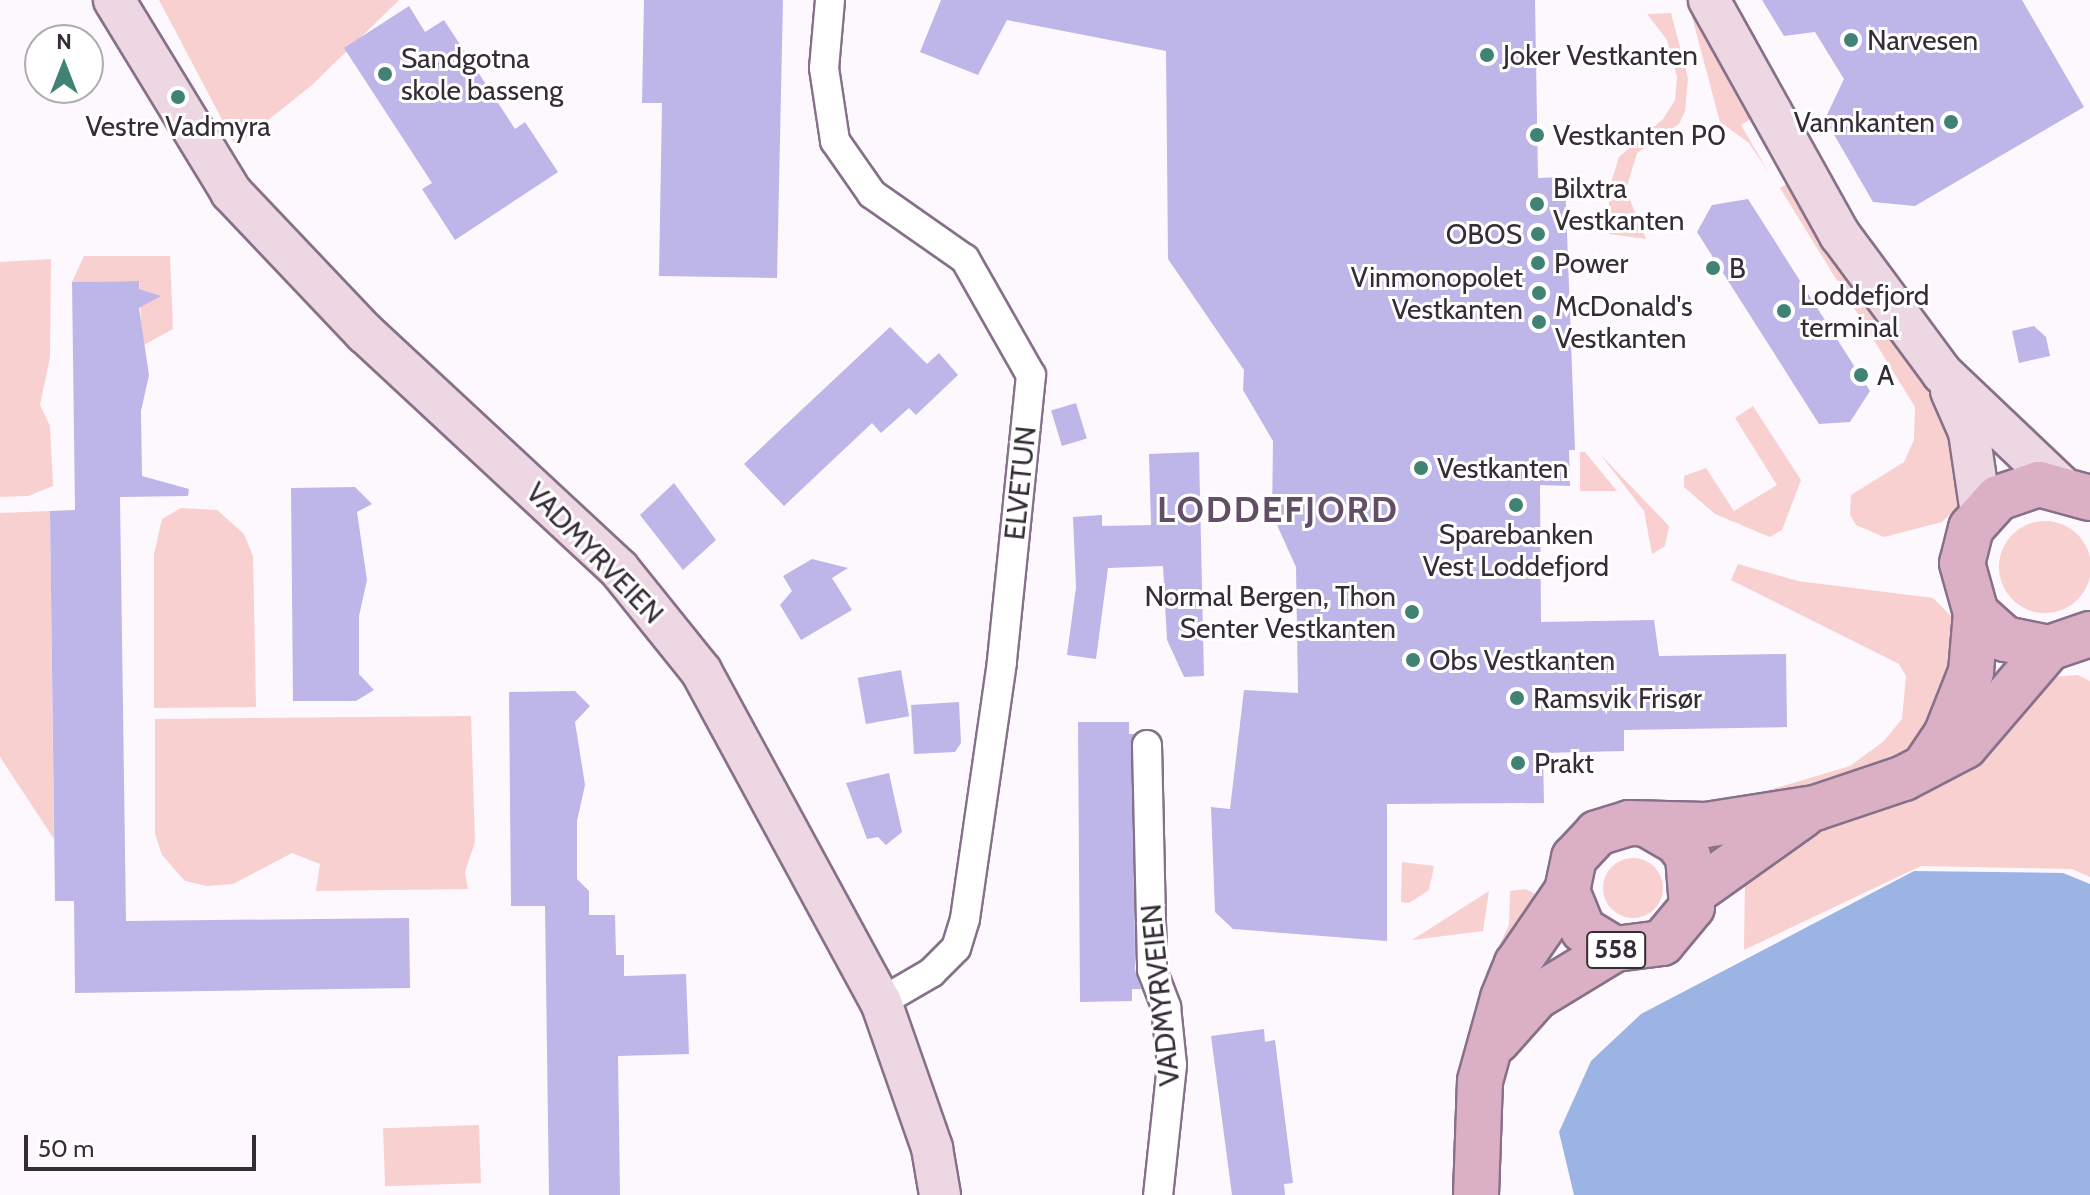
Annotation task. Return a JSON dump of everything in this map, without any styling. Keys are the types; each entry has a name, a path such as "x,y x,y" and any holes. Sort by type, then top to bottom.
{"main road":[{"name":"VADMYRVEIEN","path":"114,0 231,192 365,333 619,569 701,671 772,794 881,1002 932,1148 940,1195"},
{"path":"1709,0 1840,235 1942,373 1969,432 1981,513 1962,563 1976,613 1971,672 1946,735 1923,769"},
{"path":"1942,373 2080,490"},
{"path":"1981,513 2017,489 2080,490"},
{"name":"558","path":"1976,613 2005,639 2077,644"},
{"name":"558","path":"1476,1195 1474,1140 1488,1051 1517,964 1567,891 1583,844 1612,826 1706,825 1815,808 1923,769 1965,746 2077,644"},
{"name":"558","path":"1567,891 1583,930 1615,949 1647,949 1675,934 1696,891 1815,808"},
{"path":"1646,824 1682,849 1696,891"},
{"name":"558","path":"1488,1051 1536,997 1615,949"}],"street":[{"name":"ELVETUN","path":"830,0 824,68 835,141 872,194 965,259 1031,375 1002,662 965,919 956,948 931,973 881,1002"},
{"name":"VADMYRVEIEN","path":"1147,745 1152,970 1168,1017 1172,1065 1158,1195"}],"shaded area":[{"path":"159,0 399,0 312,85 236,146"},
{"path":"1671,13 1688,78 1685,111 1679,124 1637,153 1626,190 1646,239 1609,234 1609,189 1619,157 1663,119 1675,100 1677,77 1667,40 1647,14"},
{"path":"1699,13 1752,118 1741,125 1769,173 1749,143 1720,122 1692,17"},
{"path":"1790,182 1914,361 1952,429 1964,479 1958,506 1942,522 1884,537 1856,525 1850,515 1851,495 1904,462 1914,440 1915,407 1780,188"},
{"path":"84,256 170,256 173,329 142,346 139,281 72,282"},
{"path":"51,259 50,357 40,405 50,426 53,486 28,496 0,497 0,262"},
{"path":"1753,406 1801,480 1782,530 1770,537 1715,514 1684,487 1684,476 1706,468 1734,511 1777,485 1735,418"},
{"path":"1580,452 1585,452 1617,491 1580,491"},
{"path":"1600,454 1669,526 1665,546 1652,554 1644,511"},
{"path":"181,508 217,510 244,534 253,556 256,707 154,708 154,554 162,519"},
{"path":"50,511 54,839 0,757 0,513"},
{"path":"2045,521 2063,524 2078,534 2088,549 2091,567 2088,585 2078,600 2063,610 2045,613 2027,610 2012,600 2002,585 1999,567 2002,549 2012,534 2027,524"},
{"path":"1738,564 1798,581 1933,598 1960,625 1949,701 1907,750 1868,773 1824,788 1739,799 1850,766 1884,741 1902,719 1906,676 1899,664 1731,580"},
{"path":"2078,675 2090,681 2090,877 2072,869 1921,866 1744,950 1745,877 2052,677"},
{"path":"471,716 475,842 465,872 468,889 316,891 320,864 292,853 233,884 207,886 185,881 162,855 155,834 155,719"},
{"path":"1633,858 1644,860 1654,867 1661,877 1661,899 1654,909 1644,916 1633,918 1622,916 1612,909 1605,899 1603,888 1605,877 1612,867 1622,860"},
{"path":"1402,862 1434,866 1429,890 1409,903 1401,902"},
{"path":"1525,889 1534,893 1537,910 1485,975 1509,925 1510,891"},
{"path":"1489,891 1483,931 1412,940"},
{"path":"479,1125 481,1183 385,1186 383,1128"}],"water":[{"path":"1914,871 2063,873 2090,884 2090,1195 1574,1195 1559,1132 1591,1061 1641,1014"}],"building":[{"path":"644,0 783,0 777,278 659,276 662,103 642,103"},
{"name":"Vestkanten","path":"941,0 1535,0 1538,178 1565,177 1575,450 1569,450 1570,486 1540,485 1541,622 1654,620 1659,656 1786,654 1787,727 1624,730 1624,751 1543,753 1544,803 1387,804 1387,941 1233,929 1215,912 1211,807 1230,809 1244,690 1298,693 1296,567 1272,514 1273,441 1243,390 1244,370 1168,259 1166,51 1007,20 978,75 920,52"},
{"path":"1762,0 2022,0 2084,107 1915,206 1873,202 1825,119 1844,79 1815,32 1784,36"},
{"path":"409,6 425,32 444,20 515,129 525,122 558,172 455,240 422,189 432,183 344,48"},
{"name":"Loddefjord terminal","path":"1748,199 1870,391 1850,422 1819,424 1697,232 1712,205"},
{"path":"139,281 139,289 161,296 139,308 149,375 141,411 142,476 189,489 188,496 120,497 126,921 409,918 410,988 75,993 74,901 55,901 50,511 75,510 72,282"},
{"path":"2034,326 2046,337 2050,356 2019,363 2012,331"},
{"path":"890,327 927,364 939,353 958,375 916,415 909,408 881,433 872,423 784,506 744,464"},
{"path":"1076,403 1087,438 1062,446 1051,411"},
{"path":"1199,452 1204,676 1184,677 1167,640 1163,566 1108,568 1096,659 1067,655 1076,587 1073,517 1102,515 1102,526 1151,525 1149,454"},
{"path":"674,483 716,540 683,570 640,515"},
{"path":"355,487 372,504 357,512 367,580 359,616 359,674 374,690 356,701 293,701 291,488"},
{"path":"812,559 848,568 832,578 852,610 801,640 780,605 792,591 783,576"},
{"path":"901,670 909,716 866,724 858,678"},
{"path":"575,691 590,706 575,722 585,785 577,821 577,879 589,891 589,915 615,915 616,955 624,955 624,976 686,974 689,1054 618,1056 620,1195 549,1195 545,906 511,906 509,692"},
{"path":"959,702 961,743 955,752 914,754 911,705"},
{"path":"1078,722 1129,722 1129,734 1134,734 1135,970 1141,989 1132,989 1132,1001 1080,1002"},
{"path":"889,773 902,832 886,845 878,837 867,839 846,783"},
{"path":"1264,1029 1265,1042 1275,1040 1293,1183 1284,1184 1285,1195 1232,1195 1211,1036"}],"place":[{"name":"Narvesen","path":"1851,40"},
{"name":"Joker Vestkanten","path":"1487,55"},
{"name":"Sandgotna skole basseng","path":"385,74"},
{"name":"Vestre Vadmyra","path":"178,97"},
{"name":"Vannkanten","path":"1951,122"},
{"name":"Vestkanten P0","path":"1537,135"},
{"name":"Bilxtra Vestkanten","path":"1537,204"},
{"name":"OBOS","path":"1538,234"},
{"name":"Power","path":"1538,263"},
{"name":"B","path":"1713,268"},
{"name":"Vinmonopolet Vestkanten","path":"1539,293"},
{"name":"Loddefjord terminal","path":"1784,311"},
{"name":"McDonald's Vestkanten","path":"1539,322"},
{"name":"A","path":"1861,375"},
{"name":"Vestkanten","path":"1421,468"},
{"name":"Sparebanken Vest Loddefjord","path":"1516,505"},
{"name":"Normal Bergen, Thon Senter Vestkanten","path":"1412,612"},
{"name":"Obs Vestkanten","path":"1413,660"},
{"name":"Ramsvik Frisør","path":"1517,698"},
{"name":"Prakt","path":"1518,763"}],"district":[{"name":"LODDEFJORD","path":"1278,510"}]}
